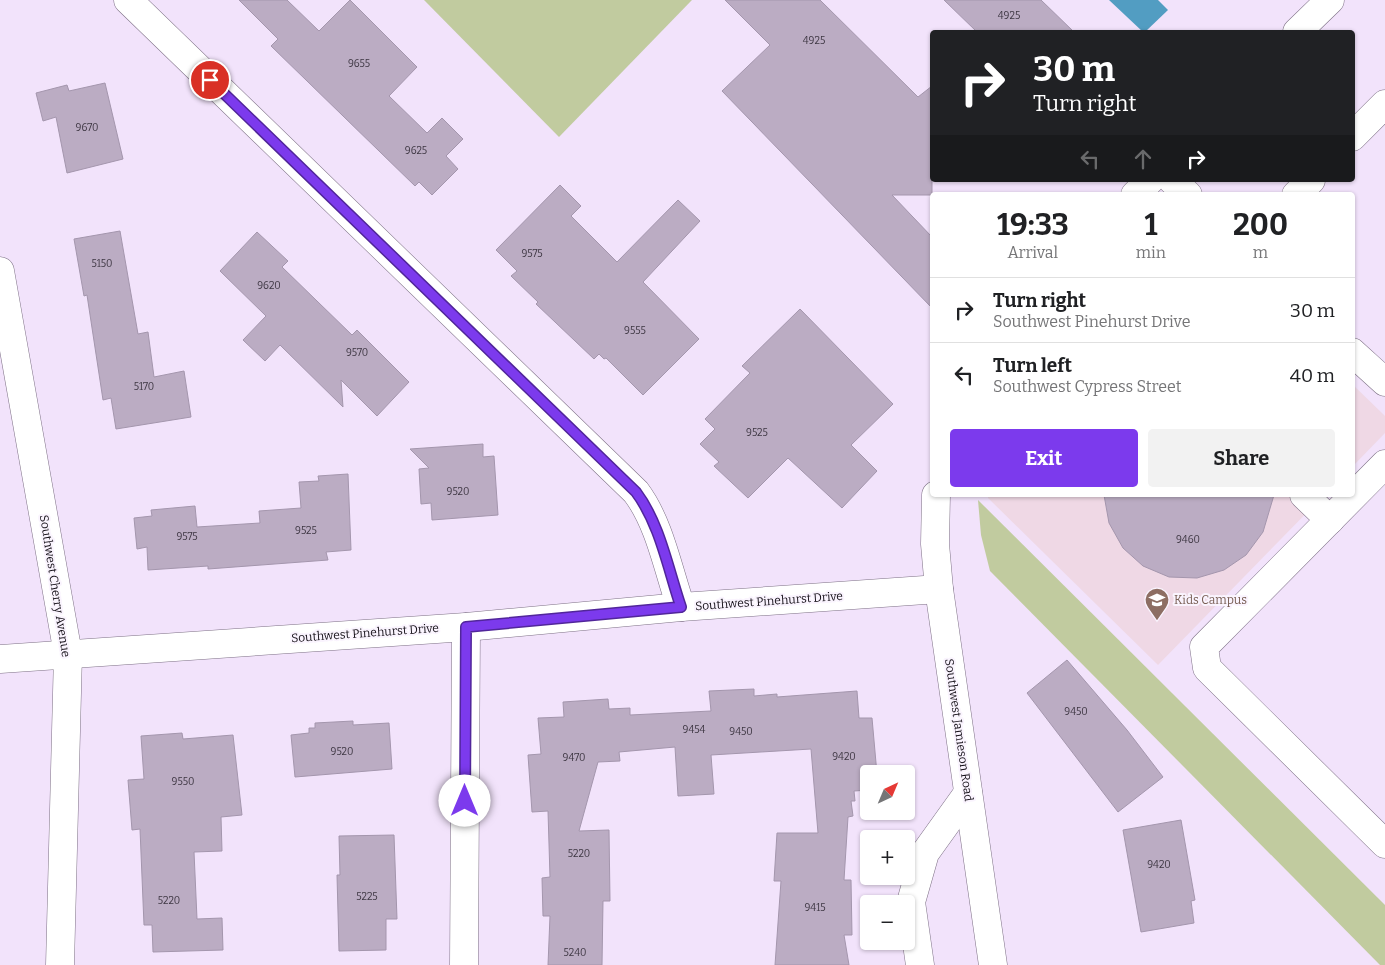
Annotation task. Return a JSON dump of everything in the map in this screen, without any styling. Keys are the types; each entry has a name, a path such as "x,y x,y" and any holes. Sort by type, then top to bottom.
{"street":[{"path":"128,0 636,492 646,505 681,607"},
{"path":"1299,30 1330,0"},
{"path":"1355,134 1385,104"},
{"path":"1138,192 1148,182"},
{"path":"1174,182 1185,192"},
{"path":"1299,192 1309,182"},
{"name":"Southwest Cherry Avenue","path":"0,271 68,654 60,965"},
{"path":"1355,355 1385,382"},
{"path":"1355,495 1385,464"},
{"name":"Southwest Jamieson Road","path":"936,497 935,544 939,589 993,965"},
{"path":"1306,497 1330,520"},
{"path":"1353,497 1204,647 1207,668 1385,844"},
{"name":"Southwest Pinehurst Drive","path":"0,659 466,627 681,607 939,589"},
{"path":"464,965 466,627"},
{"path":"920,965 911,902 925,853 968,793"}],"shaded area":[{"path":"1355,387 1385,416 1385,433 1355,464"},
{"name":"Kids Campus","path":"988,497 1322,497 1158,665"}],"green space":[{"path":"424,0 692,0 559,137"},
{"path":"978,500 1385,905 1385,965 1380,965 990,571 981,535"}],"water":[{"path":"1109,0 1158,0 1168,10 1147,30 1141,30"}],"building":[{"path":"239,0 287,0 319,31 350,0 417,67 389,96 427,133 442,118 463,139 446,156 458,169 432,195 419,182 415,186 271,46 278,39"},
{"path":"725,0 820,0 918,97 930,88 930,182 932,182 932,192 930,192 930,195 892,195 930,235 930,306 722,91 770,45"},
{"path":"944,0 1041,0 1072,30 975,30"},
{"path":"105,83 123,159 67,173 56,117 43,121 36,93 67,85 69,91"},
{"path":"560,185 581,206 571,216 617,262 678,200 700,221 643,282 699,339 643,395 606,358 604,359 599,354 594,359 536,304 538,302 511,276 517,271 496,250"},
{"path":"120,231 138,334 148,332 154,377 184,371 191,417 116,429 111,398 103,400 87,295 84,296 74,239"},
{"path":"257,232 288,261 282,267 352,335 357,330 409,382 377,416 341,380 343,407 280,345 265,361 243,340 266,316 220,271"},
{"path":"800,309 893,404 851,445 877,471 842,508 788,458 748,498 714,466 719,462 700,444 715,429 705,419 750,373 742,366"},
{"path":"483,444 483,457 494,456 498,515 432,520 431,503 421,504 419,469 429,468 410,449"},
{"path":"348,474 351,550 326,552 328,560 208,569 208,566 148,570 147,547 137,549 134,518 152,516 151,510 195,506 197,527 260,523 259,511 301,508 299,482 319,481 318,476"},
{"name":"Kids Campus","path":"1104,497 1273,497 1263,532 1246,555 1224,570 1197,578 1169,577 1143,566 1123,548 1109,523"},
{"path":"1067,660 1127,730 1163,777 1118,812 1027,693"},
{"path":"754,689 754,696 777,694 777,697 857,691 859,718 872,718 876,765 860,765 860,791 854,791 855,801 851,801 853,816 848,817 844,880 851,880 852,935 844,935 849,965 775,965 781,881 774,881 777,833 818,833 811,749 711,755 714,794 678,796 675,747 619,752 620,761 598,762 579,831 609,830 610,901 603,901 602,965 548,965 550,916 543,916 542,878 550,877 548,811 532,812 528,755 541,754 538,718 564,717 563,702 608,699 609,709 630,708 630,715 711,711 709,691"},
{"path":"353,721 353,725 389,723 392,769 295,777 291,735 309,733 309,728 315,728 315,723"},
{"path":"182,733 183,739 233,735 242,815 221,817 222,851 194,852 197,919 222,918 223,950 153,952 152,925 144,925 140,829 132,830 128,780 144,779 141,736"},
{"path":"1181,820 1195,900 1191,901 1194,923 1141,932 1123,830"},
{"path":"394,835 397,919 386,919 386,950 339,951 337,875 340,875 339,836"}],"place":[{"name":"Kids Campus","path":"1157,621"}],"route":[{"path":"210,80 636,492 646,505 652,521 681,607 466,627 465,801"}]}
